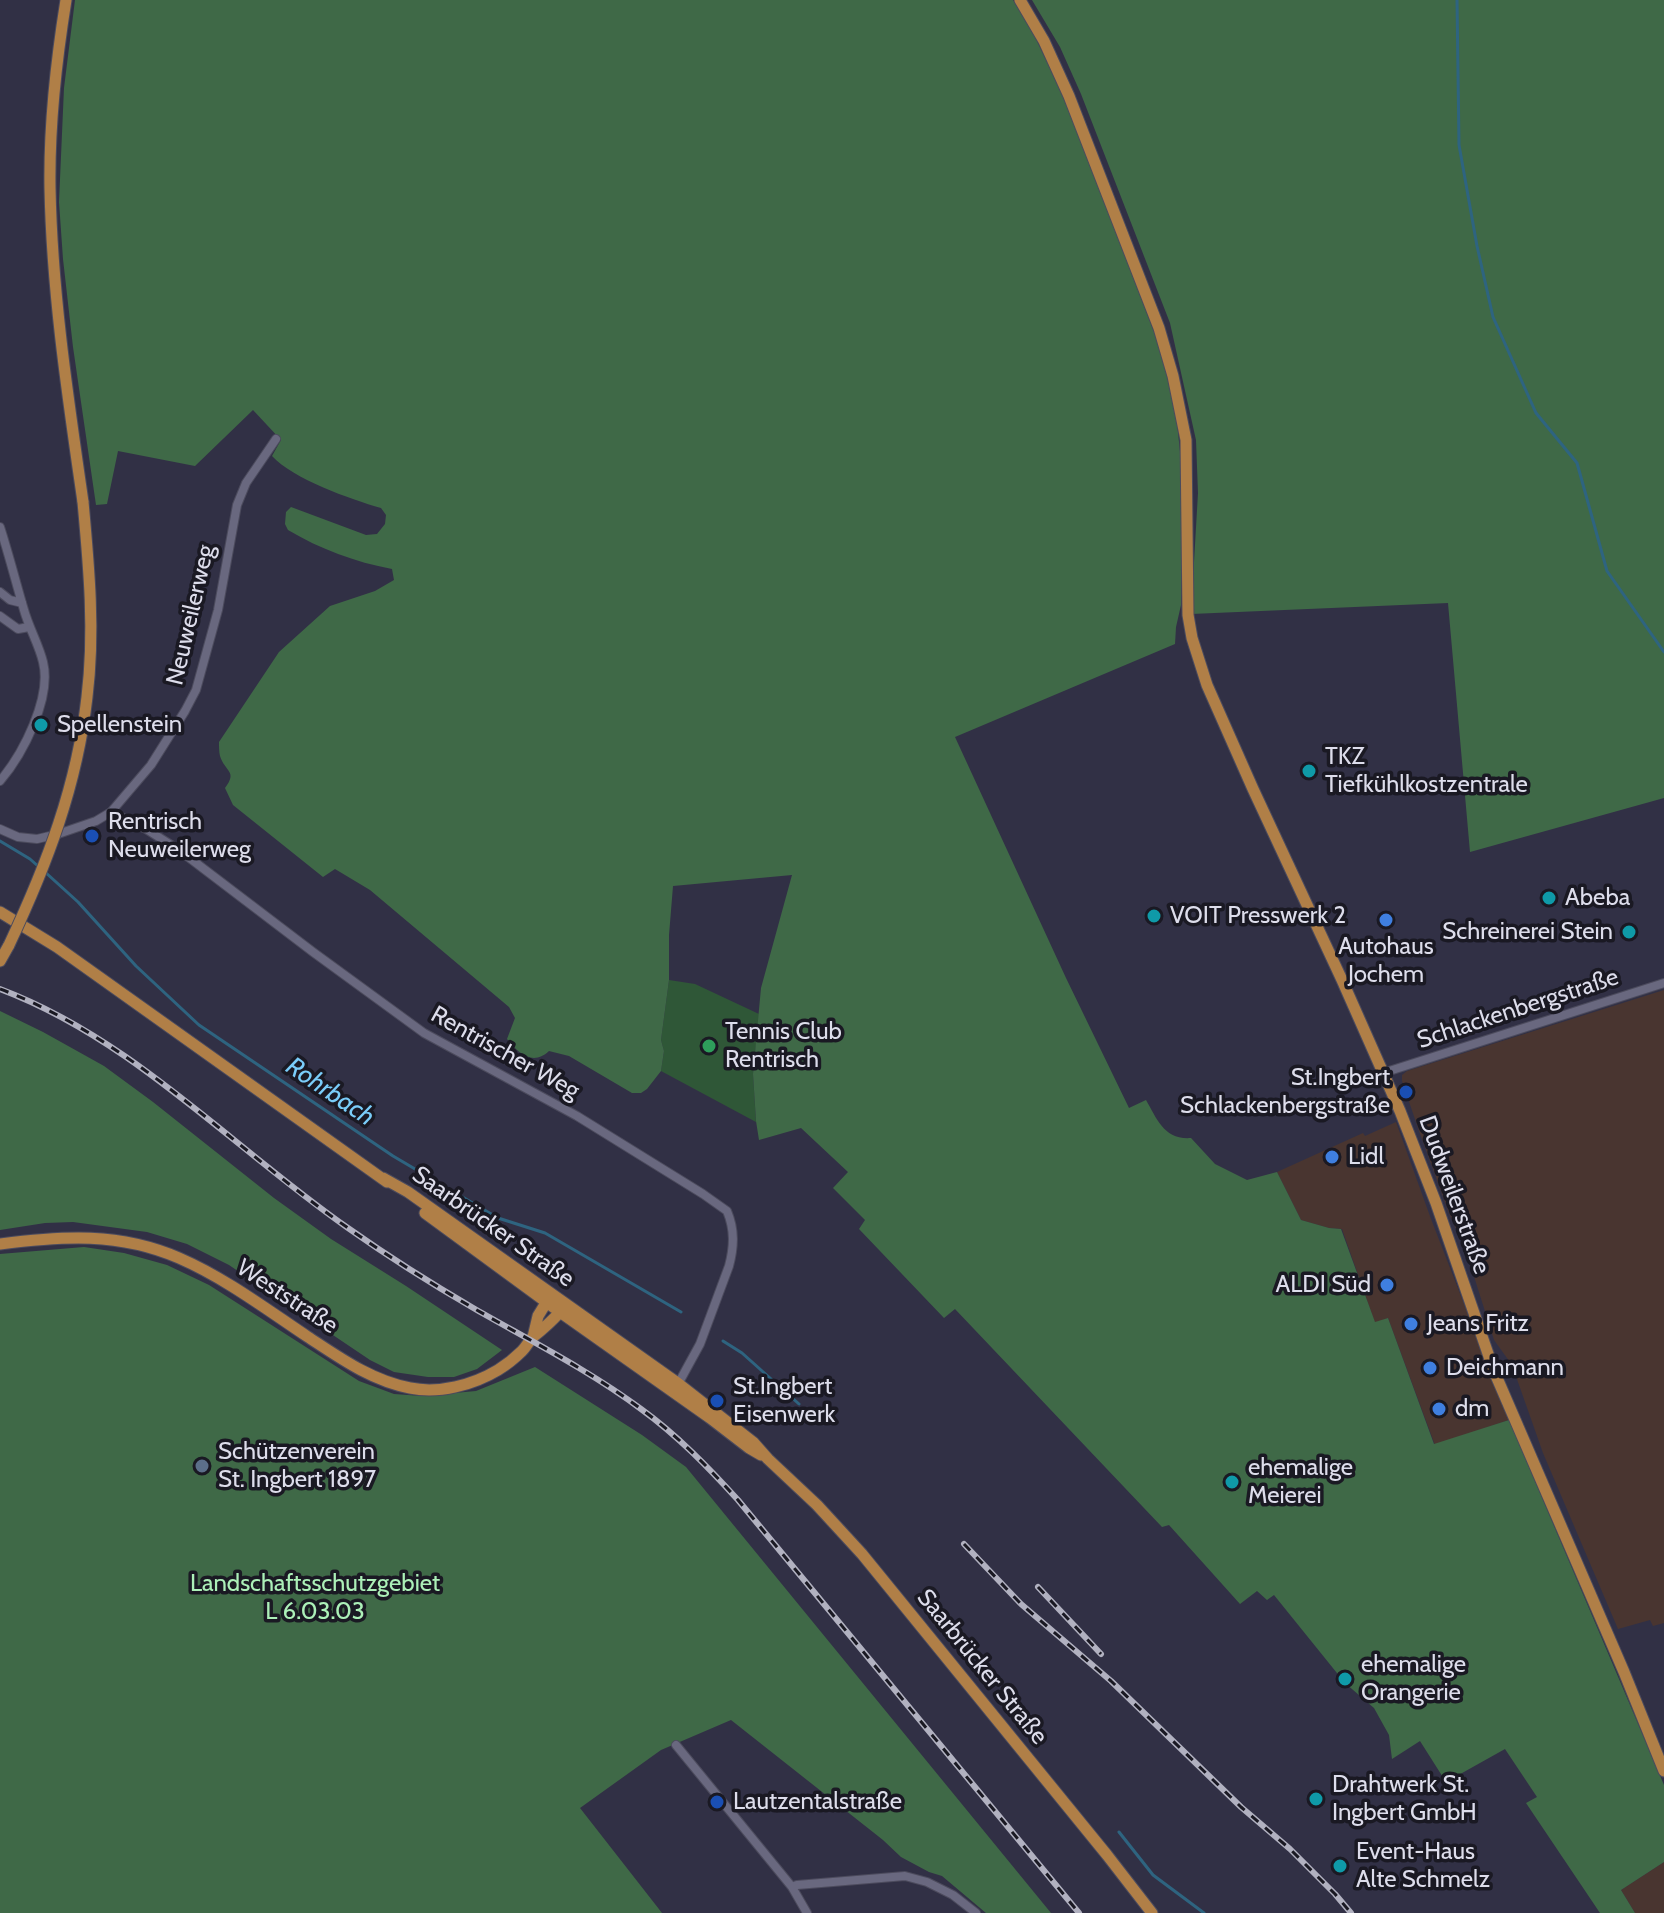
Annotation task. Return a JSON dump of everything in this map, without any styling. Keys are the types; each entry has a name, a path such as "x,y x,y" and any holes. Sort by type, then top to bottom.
{"main road":[{"path":"0,961 36,887 54,840 70,788 88,695 91,650 89,558 61,342 51,209 51,128 66,0"},
{"name":"Dudweilerstraße","path":"1020,0 1044,41 1069,96 1159,328 1173,376 1186,440 1188,615 1207,685 1421,1162 1494,1371 1664,1771"},
{"name":"Saarbrücker Straße","path":"0,912 51,942 383,1178 404,1197 753,1442 862,1554 1152,1913"},
{"name":"Weststraße","path":"0,1244 91,1237 139,1244 160,1251 225,1281 358,1369 414,1389 453,1387 482,1378 522,1351 560,1312"},
{"path":"551,1300 560,1305 560,1312"},
{"name":"Weststraße","path":"533,1337 538,1316 551,1300"},
{"name":"Saarbrücker Straße","path":"560,1312 676,1388"}],"street":[{"name":"Neuweilerweg","path":"0,829 18,837 37,839 96,821 111,812 151,765 196,690 218,610 237,505 246,483 276,439"},
{"path":"0,527 45,674 43,696 16,758 0,781"},
{"path":"0,592 10,600 22,603"},
{"path":"0,616 18,629 29,627"},
{"name":"Rentrischer Weg","path":"111,812 179,850 424,1033 577,1116 727,1211 733,1236 729,1266 700,1344 676,1388"},
{"name":"Schlackenbergstraße","path":"1383,1073 1664,983"},
{"path":"676,1745 792,1887 807,1913"},
{"path":"792,1887 905,1876 927,1882 953,1895 976,1913"}],"shaded area":[{"path":"1664,990 1664,1623 1653,1626 1650,1620 1618,1629 1543,1453 1512,1365 1494,1340 1467,1254 1419,1131 1402,1075"},
{"path":"1396,1122 1509,1420 1435,1445 1388,1318 1375,1323 1342,1229 1301,1220 1277,1172 1363,1133 1365,1136"},
{"path":"1664,1862 1664,1913 1635,1913 1621,1890"}],"green space":[{"path":"75,0 1013,0 1064,97 1159,345 1175,402 1182,472 1181,605 1175,644 955,737 1129,1108 1146,1100 1168,1132 1191,1138 1215,1164 1247,1180 1277,1172 1301,1220 1341,1229 1375,1322 1388,1318 1434,1444 1509,1420 1664,1785 1664,1862 1621,1890 1635,1913 1600,1913 1526,1803 1537,1797 1505,1749 1446,1782 1420,1741 1392,1759 1389,1735 1374,1708 1345,1683 1274,1595 1267,1600 1257,1591 1240,1604 1169,1525 1162,1527 955,1309 944,1318 859,1229 865,1220 833,1188 848,1172 801,1128 759,1140 753,1074 761,988 792,875 673,886 661,1071 647,1089 632,1093 569,1056 549,1051 532,1058 521,1053 507,1039 515,1018 509,1007 370,890 335,869 323,877 233,805 225,788 230,775 220,756 219,742 279,652 330,606 375,591 394,580 392,569 338,554 288,530 286,512 291,507 366,535 377,534 385,524 386,515 381,508 323,487 281,464 272,456 281,440 253,410 195,466 118,451 107,504 96,505 73,347 59,202 64,88"},
{"path":"1032,0 1664,0 1664,798 1470,852 1448,603 1191,614 1198,493 1196,440 1170,323 1081,94 1060,47"},
{"name":"Tennis Club Rentrisch","path":"669,980 695,984 759,1014 753,1074 756,1122 661,1071 664,1051 661,1040"},
{"path":"0,1011 104,1066 331,1239 502,1350 477,1369 454,1377 394,1372 370,1360 229,1265 187,1244 147,1232 73,1222 0,1230"},
{"name":"Landschaftsschutzgebiet L 6.03.03","path":"84,1247 124,1253 167,1265 209,1285 359,1381 394,1394 422,1396 476,1391 535,1367 642,1435 686,1467 1051,1913 986,1913 942,1876 901,1857 731,1720 661,1750 580,1808 662,1913 0,1913 0,1254"}],"waterway":[{"path":"1457,0 1459,145 1493,317 1536,413 1577,463 1607,571 1664,652"},
{"name":"Rohrbach","path":"0,841 39,867"},
{"name":"Rohrbach","path":"45,872 78,902 136,966 199,1025 393,1156 498,1218 545,1233 681,1312"},
{"name":"Rohrbach","path":"723,1341 742,1353 799,1404"},
{"name":"Rohrbach","path":"1119,1832 1153,1875 1204,1913"}],"railway":[{"path":"0,989 48,1010 94,1036 181,1097 305,1197 363,1239 443,1290 601,1382 667,1430 738,1500 1079,1913"},
{"path":"964,1544 1021,1604 1111,1681 1241,1807 1290,1849 1351,1913"},
{"path":"1038,1587 1101,1654"}],"place":[{"name":"Spellenstein","path":"41,725"},
{"name":"TKZ Tiefkühlkostzentrale","path":"1309,771"},
{"name":"Rentrisch Neuweilerweg","path":"92,836"},
{"name":"Abeba","path":"1549,898"},
{"name":"VOIT Presswerk 2","path":"1154,916"},
{"name":"Autohaus Jochem","path":"1386,920"},
{"name":"Schreinerei Stein","path":"1629,932"},
{"name":"Tennis Club Rentrisch","path":"709,1046"},
{"name":"St.Ingbert Schlackenbergstraße","path":"1406,1092"},
{"name":"Lidl","path":"1332,1157"},
{"name":"ALDI Süd","path":"1387,1285"},
{"name":"Jeans Fritz","path":"1411,1324"},
{"name":"Deichmann","path":"1430,1368"},
{"name":"St.Ingbert Eisenwerk","path":"717,1401"},
{"name":"dm","path":"1439,1409"},
{"name":"Schützenverein St. Ingbert 1897","path":"202,1466"},
{"name":"ehemalige Meierei","path":"1232,1482"},
{"name":"ehemalige Orangerie","path":"1345,1679"},
{"name":"Drahtwerk St. Ingbert GmbH","path":"1316,1799"},
{"name":"Lautzentalstraße","path":"717,1802"},
{"name":"Event-Haus Alte Schmelz","path":"1340,1866"}]}
